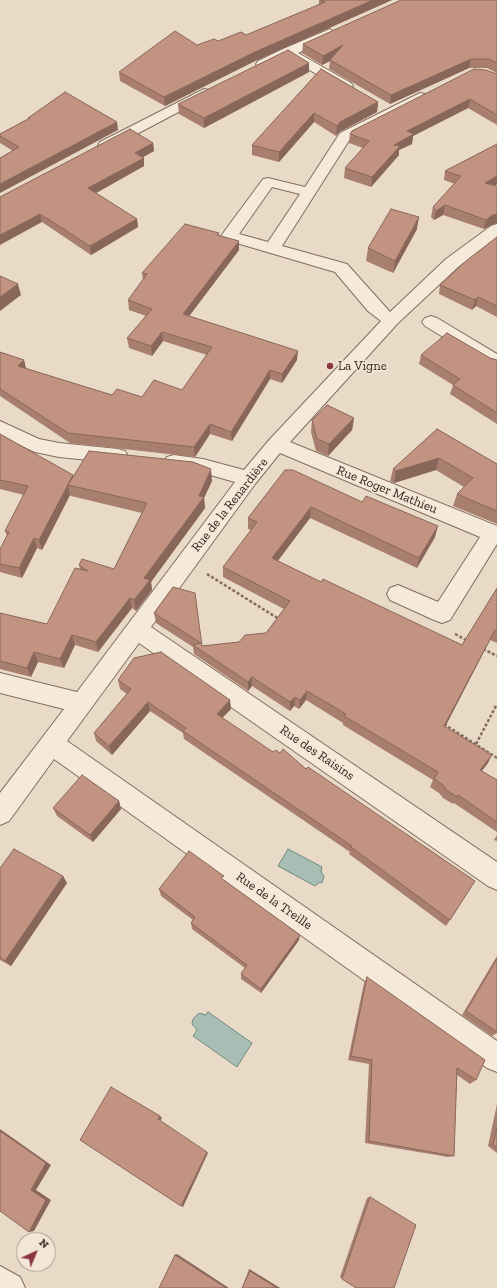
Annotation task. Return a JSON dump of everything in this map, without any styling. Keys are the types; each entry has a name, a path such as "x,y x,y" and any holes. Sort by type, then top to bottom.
{"street":[{"path":"254,68 343,27"},
{"path":"288,52 358,93"},
{"path":"95,150 143,117 219,86"},
{"path":"273,247 345,136 430,93"},
{"path":"377,104 390,112"},
{"path":"308,192 268,182 229,236 273,247 341,268 374,307 382,315 392,319"},
{"name":"Rue de la Renardière","path":"4,803 52,744 82,702 138,630 187,560 248,479 277,444 392,319 452,263 497,229"},
{"path":"431,322 497,362"},
{"path":"0,428 35,445 58,450 137,458"},
{"name":"Rue Roger Mathieu","path":"277,444 495,534"},
{"path":"160,460 203,466 248,479"},
{"path":"398,594 442,614 495,534"},
{"name":"Rue des Raisins","path":"138,630 497,877"},
{"path":"0,683 82,702"},
{"name":"Rue de la Treille","path":"52,744 497,1058"},
{"path":"0,1282 9,1288"}],"path":[{"path":"187,560 281,620"},
{"path":"442,614 456,636 470,642"},
{"path":"477,646 497,656"},
{"path":"476,744 497,704"},
{"path":"442,723 497,758"}],"shaded area":[{"path":"288,849 322,867 321,872 324,876 322,883 320,882 315,886 278,866"},
{"path":"208,1012 252,1043 237,1067 193,1036 197,1030 192,1024 193,1019 199,1013 206,1015"}],"building":[{"path":"321,0 373,0 255,52 164,97 119,72 175,31 197,45 214,39 218,41 241,32 246,35 325,2"},
{"path":"401,0 497,0 497,63 489,59 471,59 391,95 330,60 343,45 323,56 303,44"},
{"path":"288,50 309,63 204,118 178,104"},
{"path":"321,69 378,102 340,122 337,126 314,113 279,152 252,145"},
{"path":"474,69 486,70 497,74 497,115 470,99 407,131 414,134 394,145 400,146 372,177 345,168 369,141 350,134 352,131"},
{"path":"65,92 117,122 0,184 0,158 19,147 0,136 0,134 30,118 28,118"},
{"path":"130,129 153,143 135,153 144,158 88,188 137,219 90,246 40,214 0,235 0,197"},
{"path":"497,144 497,176 485,183 497,186 497,214 486,220 445,205 436,211 433,207 461,176 445,171"},
{"path":"391,209 419,217 395,261 368,248"},
{"path":"185,224 219,233 217,235 239,241 183,314 298,351 282,374 270,370 231,432 210,424 194,447 68,433 0,389 0,352 24,360 18,366 112,395 117,389 142,397 154,380 182,390 212,347 162,332 151,346 127,338 152,309 128,300 147,274 142,273"},
{"path":"497,237 497,306 478,297 475,300 440,285 466,261"},
{"path":"0,276 18,284 0,297"},
{"path":"447,333 490,358 497,360 497,413 453,385 460,379 421,355"},
{"path":"327,405 354,418 329,444 317,439 312,420"},
{"path":"437,429 497,464 497,511 457,494 473,478 439,458 396,471 393,469"},
{"path":"0,434 73,475 39,540 34,538 19,568 0,564 0,549 9,532 5,531 28,486 0,480"},
{"path":"89,451 193,462 211,469 199,496 204,497 144,578 150,580 134,600 130,598 96,642 72,635 60,659 34,652 27,668 0,661 0,613 47,624 75,568 88,571 79,565 82,559 114,569 147,503 68,485"},
{"path":"285,470 293,470 362,502 366,496 438,526 419,558 311,507 272,558 321,582 323,579 462,645 497,588 497,631 495,630 444,726 492,755 480,770 497,780 497,822 458,795 457,797 446,790 443,785 434,779 438,772 344,716 346,714 307,691 300,700 295,697 290,702 252,677 248,682 193,645 201,643 154,613 173,587 195,593 202,646 239,642 245,635 266,633 290,601 223,567 257,522 248,518"},
{"path":"161,652 230,700 217,714 273,752 276,750 280,753 283,749 306,769 308,767 475,881 450,920 351,847 352,846 183,731 186,728 148,702 109,746 94,733 131,689 118,680 134,658"},
{"path":"82,775 119,801 90,835 53,808"},
{"path":"14,849 63,876 5,961 0,957 0,868"},
{"path":"189,851 224,876 221,878 300,935 261,989 241,974 247,965 191,923 195,917 159,889"},
{"path":"497,959 497,1032 466,1011"},
{"path":"367,977 485,1060 476,1080 457,1068 454,1156 369,1141 372,1060 351,1056"},
{"path":"111,1087 160,1116 158,1119 207,1152 181,1206 80,1140"},
{"path":"497,1128 497,1147 493,1145"},
{"path":"0,1131 46,1163 31,1190 46,1200 29,1232 0,1211"},
{"path":"370,1197 416,1225 394,1288 356,1288 342,1279"},
{"path":"175,1255 226,1288 159,1288"},
{"path":"250,1271 277,1288 242,1288"}],"place":[{"name":"La Vigne","path":"330,366"}]}
